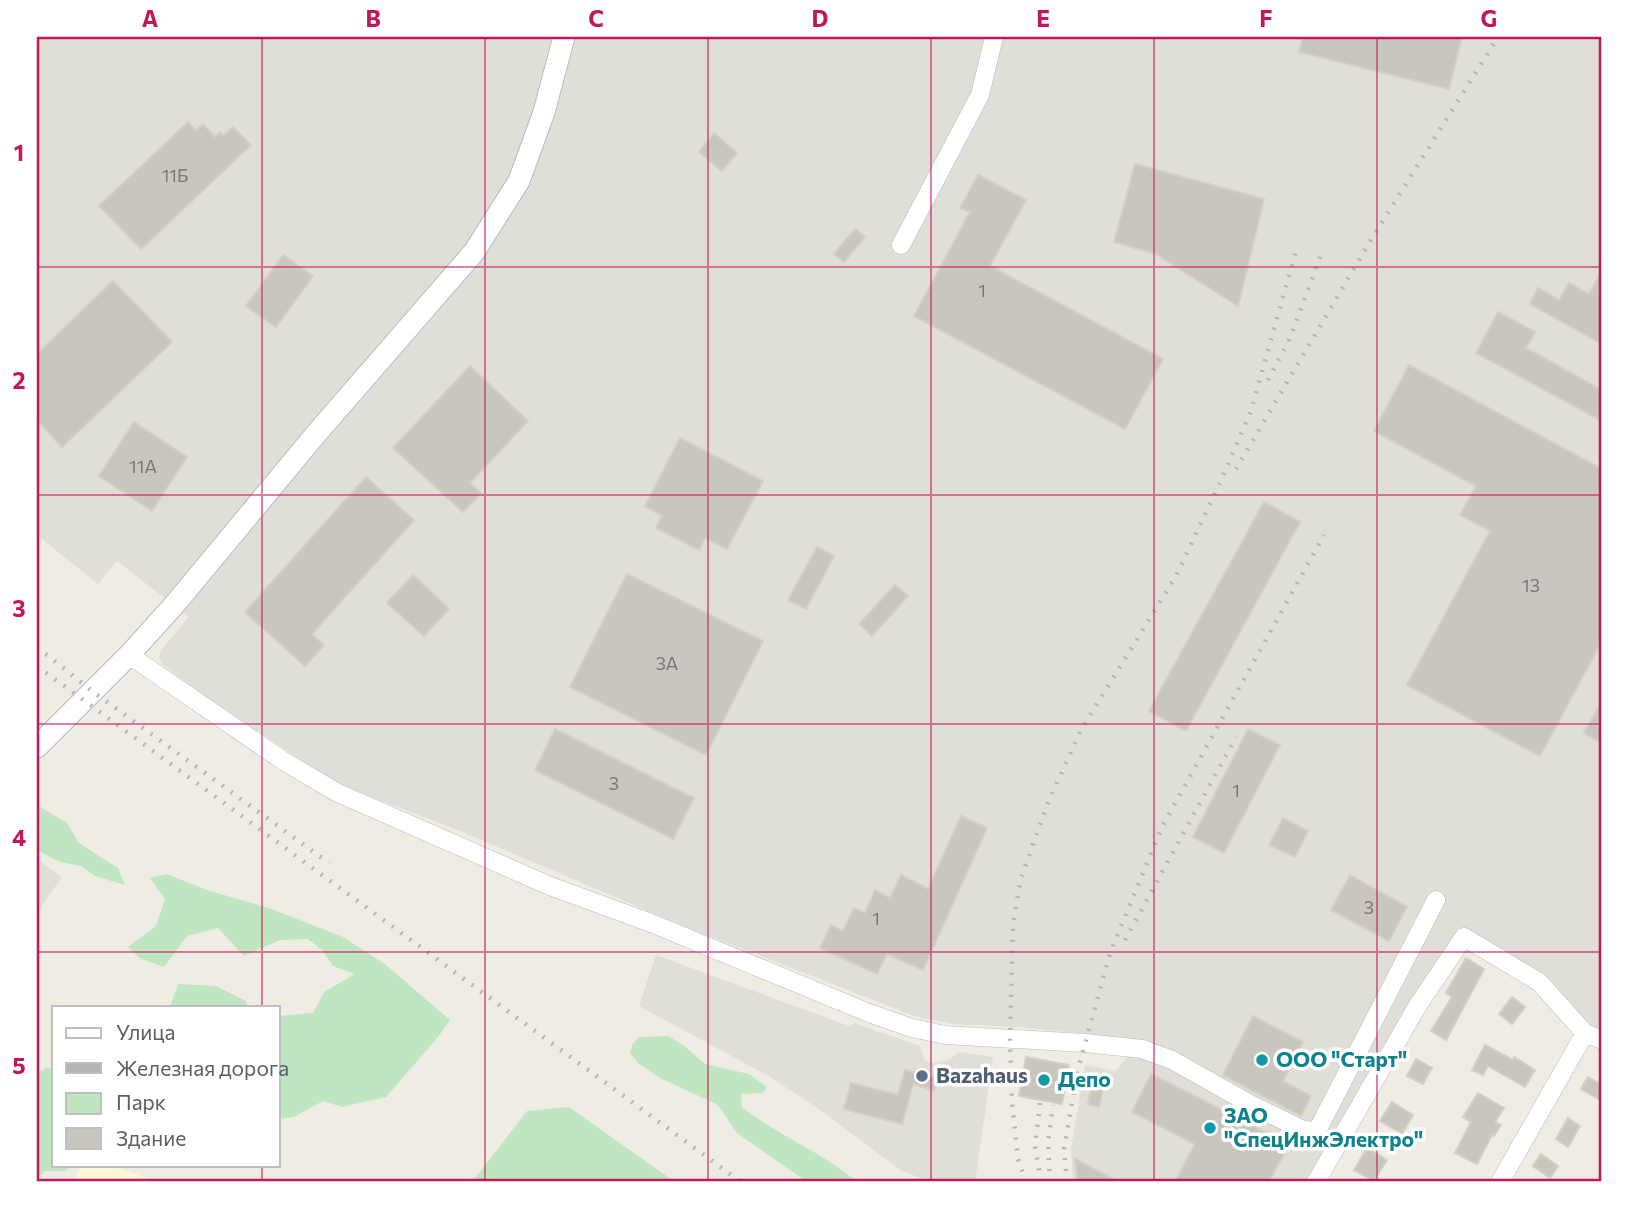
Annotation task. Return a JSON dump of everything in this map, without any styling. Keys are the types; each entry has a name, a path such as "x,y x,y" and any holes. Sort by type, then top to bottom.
{"street":[{"path":"37,747 129,655 175,604 316,434 474,252 519,181 544,112 564,37"},
{"path":"901,245 980,96 994,37"},
{"path":"129,655 285,762 338,793 550,886 651,923 869,1013 912,1028 944,1035 1142,1049 1172,1060 1303,1130 1317,1130 1436,900"},
{"path":"1316,1182 1418,1005 1464,937 1539,982 1585,1033 1602,1040"},
{"path":"1500,1182 1585,1033"}],"shaded area":[{"path":"37,37 1602,37 1602,1040 1539,982 1464,937 1316,1182 1073,1182 1071,1149 1085,1065 1116,1071 1141,1040 1019,1027 954,1024 917,1017 679,924 460,831 341,785 305,763 207,699 162,664 159,658 161,650 189,617 117,561 98,584 37,535"},
{"path":"37,859 62,877 37,912"},
{"path":"656,955 849,1026 854,1023 920,1046 925,1061 934,1063 948,1060 960,1052 993,1057 975,1182 932,1182 902,1171 816,1107 767,1075 639,1006"},
{"path":"81,1166 112,1166 159,1182 75,1182"}],"green space":[{"path":"37,805 67,823 79,843 118,868 125,885 95,876 81,866 60,862 37,850"},
{"path":"166,874 210,891 269,908 343,937 386,965 450,1020 386,1097 342,1107 323,1101 294,1117 280,1119 280,1016 313,1013 324,992 355,974 333,966 322,950 308,939 280,940 244,956 218,928 187,936 164,967 141,959 128,947 156,926 165,899 150,878"},
{"path":"178,984 216,986 246,1001 248,1006 170,1006"},
{"path":"668,1036 705,1064 749,1074 767,1087 763,1093 741,1094 742,1107 844,1171 857,1182 807,1182 737,1133 718,1105 660,1078 638,1063 630,1053 632,1045 639,1037"},
{"path":"52,1067 52,1166 72,1166 65,1171 45,1171 37,1179 37,1073"},
{"path":"569,1107 675,1182 472,1182 527,1111"}],"building":[{"path":"1303,37 1462,37 1449,89 1299,52"},
{"path":"188,122 196,131 203,124 215,137 220,132 224,135 233,127 251,145 141,249 99,206"},
{"path":"714,133 737,153 722,171 699,152"},
{"path":"1135,164 1264,199 1238,306 1156,254 1114,242"},
{"path":"978,175 1026,200 990,266 1163,359 1125,429 914,316 970,212 960,208"},
{"path":"855,229 865,237 844,262 834,254"},
{"path":"283,255 313,276 276,327 246,306"},
{"path":"1602,271 1602,344 1530,304 1538,288 1559,300 1569,283 1589,294"},
{"path":"113,281 172,342 62,447 37,420 37,354"},
{"path":"1498,312 1535,332 1526,348 1602,390 1602,421 1476,353"},
{"path":"1409,365 1602,469 1602,641 1540,756 1407,685 1490,531 1460,515 1476,486 1374,431"},
{"path":"470,366 528,421 470,483 481,493 463,512 393,448"},
{"path":"134,422 187,457 152,511 99,476"},
{"path":"680,438 763,481 727,549 705,538 699,550 656,528 662,516 645,506"},
{"path":"366,477 414,520 312,634 324,645 305,666 245,612"},
{"path":"1264,502 1300,522 1186,731 1149,711"},
{"path":"817,547 834,556 806,609 788,600"},
{"path":"627,574 763,641 706,755 570,687"},
{"path":"413,575 449,609 424,636 387,603"},
{"path":"895,585 908,596 872,636 859,624"},
{"path":"1602,701 1602,743 1584,733"},
{"path":"555,729 694,798 673,839 535,770"},
{"path":"1248,729 1280,745 1224,853 1193,837"},
{"path":"961,816 987,828 923,970 887,954 877,974 820,948 831,925 843,931 854,908 865,913 875,890 890,898 901,875 928,889"},
{"path":"1283,818 1308,831 1295,857 1269,845"},
{"path":"1350,875 1407,907 1389,941 1331,910"},
{"path":"1466,958 1484,969 1446,1040 1431,1031 1452,997 1446,993"},
{"path":"1512,997 1525,1007 1512,1024 1499,1014"},
{"name":"ООО \"Старт\"","path":"1253,1016 1303,1042 1283,1081 1311,1096 1301,1116 1223,1075"},
{"path":"1485,1045 1513,1060 1514,1057 1535,1070 1525,1087 1488,1066 1483,1075 1472,1070"},
{"name":"Депо","path":"1026,1057 1069,1065 1062,1104 1019,1096"},
{"path":"1416,1059 1432,1068 1423,1084 1407,1076"},
{"path":"905,1070 938,1078 934,1090 913,1084 902,1124 844,1109 851,1083 898,1095"},
{"path":"1094,1073 1106,1075 1099,1107 1088,1104"},
{"name":"ЗАО \"СпецИнжЭлектро\"","path":"1151,1074 1289,1144 1269,1182 1175,1182 1195,1144 1132,1112"},
{"path":"1588,1077 1602,1085 1602,1101 1581,1089"},
{"path":"1478,1093 1504,1108 1495,1122 1501,1125 1494,1136 1492,1135 1477,1164 1455,1153 1471,1122 1463,1117"},
{"path":"1392,1102 1413,1115 1402,1134 1380,1121"},
{"path":"1568,1118 1580,1126 1568,1147 1556,1139"},
{"path":"1367,1148 1387,1160 1374,1181 1354,1170"},
{"path":"1541,1154 1558,1166 1550,1178 1533,1166"},
{"path":"1075,1159 1119,1182 1078,1182"}],"railway":[{"path":"1236,469 1369,243 1498,37"},
{"path":"1026,1182 1018,1159 1012,1102 1010,1039 1013,924 1021,878 1049,800 1081,730 1176,576 1219,485 1251,411 1297,247"},
{"path":"1268,380 1290,338 1321,255"},
{"path":"1067,1182 1064,1149 1077,1073 1110,953 1162,827 1324,535"},
{"path":"37,647 92,691 329,863"},
{"path":"37,666 741,1182"},
{"path":"1125,940 1236,737"},
{"path":"1040,1103 1035,1146 1041,1182"},
{"path":"1050,1182 1048,1142 1053,1105"}],"place":[{"name":"ООО \"Старт\"","path":"1262,1060"},
{"name":"Bazahaus","path":"922,1076"},
{"name":"Депо","path":"1044,1080"},
{"name":"ЗАО \"СпецИнжЭлектро\"","path":"1210,1128"}]}
